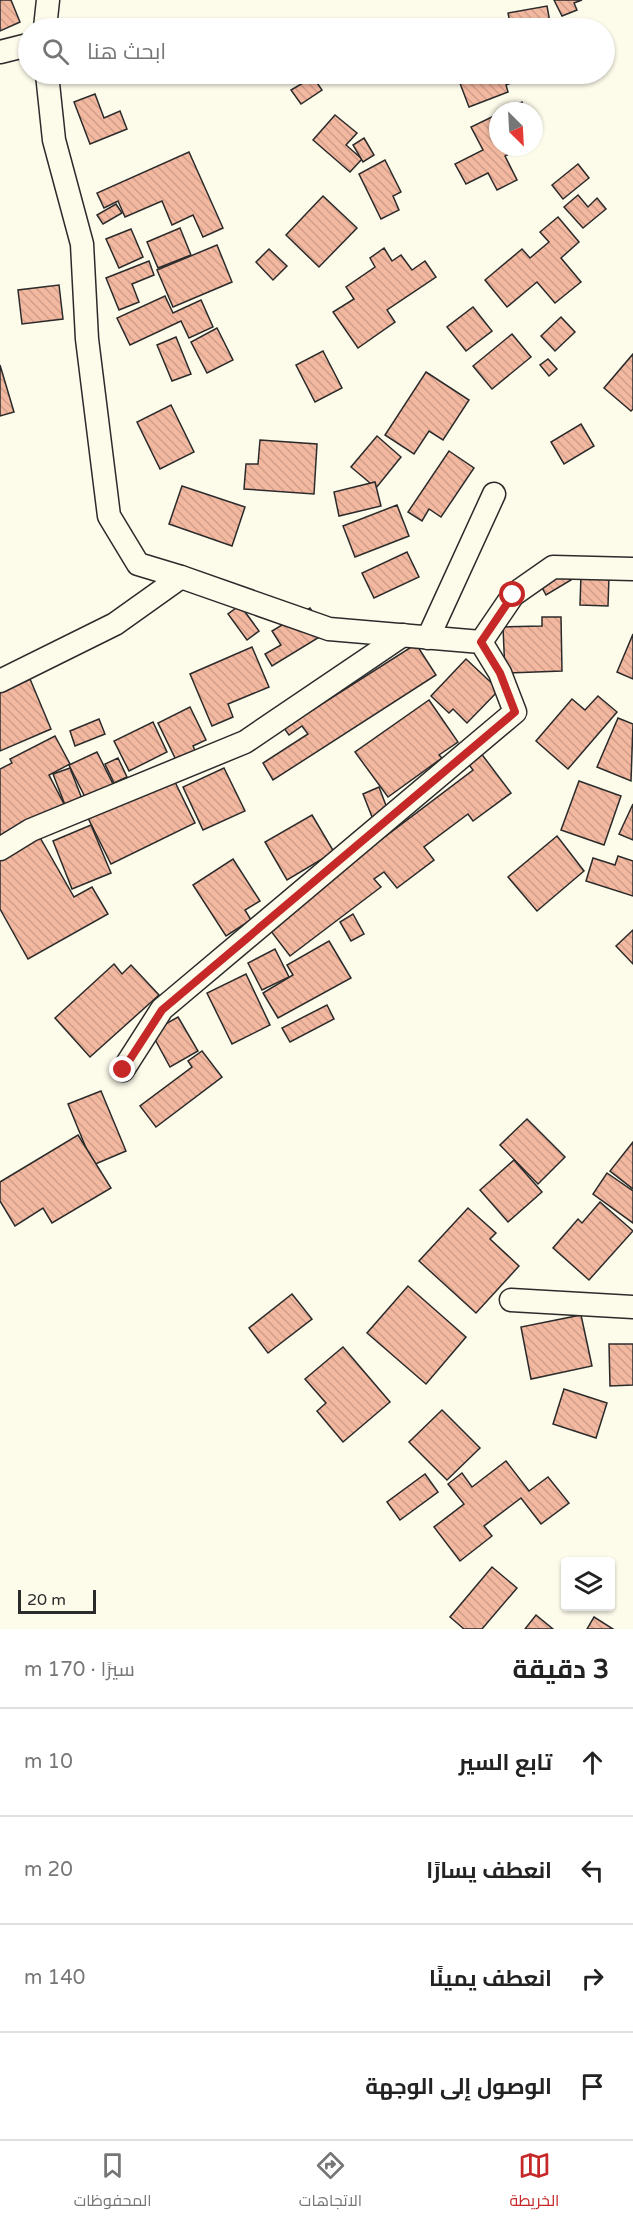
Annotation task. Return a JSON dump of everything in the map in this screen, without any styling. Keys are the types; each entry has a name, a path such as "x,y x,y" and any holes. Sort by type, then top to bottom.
{"street":[{"path":"46,18 48,0"},
{"path":"0,52 18,48"},
{"path":"48,84 54,140 82,244 87,339 109,516 138,564 329,629 481,642"},
{"path":"428,638 494,494"},
{"path":"481,642 513,595 553,567 633,569"},
{"path":"0,681 115,624 181,577"},
{"path":"0,849 31,830 245,742 403,635"},
{"path":"123,1070 162,1010 515,712 500,673 481,642"},
{"path":"511,1300 633,1307"}],"building":[{"path":"0,0 11,0 18,23 0,31"},
{"path":"554,0 582,0 574,3 577,10 562,16"},
{"path":"547,6 549,18 509,18 508,13"},
{"path":"301,84 318,84 322,90 301,104 291,90"},
{"path":"460,84 509,84 506,85 508,92 469,107"},
{"path":"95,94 104,118 120,111 127,129 90,144 74,102"},
{"path":"335,115 357,133 346,145 362,159 350,172 313,140"},
{"path":"489,118 489,156 505,156 517,180 497,190 488,173 466,184 455,164 483,150 471,127"},
{"path":"364,138 374,155 363,162 353,145"},
{"path":"189,152 223,228 203,237 193,215 172,225 162,201 125,217 118,201 104,208 97,193"},
{"path":"385,160 401,192 393,196 399,210 381,219 359,174"},
{"path":"578,164 589,178 563,199 552,185"},
{"path":"578,195 588,207 597,198 606,209 583,228 564,207"},
{"path":"323,196 357,228 319,267 286,235"},
{"path":"116,204 122,213 103,224 97,215"},
{"path":"558,217 579,242 561,258 581,282 555,303 537,282 507,307 485,280 522,249 530,258 549,242 540,232"},
{"path":"180,228 191,255 158,268 147,242"},
{"path":"131,229 143,257 119,268 106,239"},
{"path":"217,245 232,282 173,307 157,270"},
{"path":"384,248 392,261 401,255 412,270 425,261 436,277 387,310 395,322 358,348 333,312 354,299 346,287 375,267 370,258"},
{"path":"269,249 287,266 273,280 256,262"},
{"path":"149,261 154,275 132,284 139,302 119,310 106,278"},
{"path":"59,285 63,319 22,324 18,290"},
{"path":"165,296 173,313 201,300 213,327 189,338 181,321 130,345 117,318"},
{"path":"473,307 492,331 466,351 447,327"},
{"path":"561,317 575,332 555,351 541,336"},
{"path":"217,328 233,360 207,373 191,342"},
{"path":"512,334 531,357 492,389 473,366"},
{"path":"176,337 191,374 172,381 157,345"},
{"path":"323,351 342,388 315,402 296,365"},
{"path":"633,354 633,409 631,411 604,388"},
{"path":"548,359 557,369 549,376 540,365"},
{"path":"0,365 14,412 0,416"},
{"path":"426,372 469,400 443,440 429,431 414,454 385,435"},
{"path":"171,405 194,452 160,469 137,422"},
{"path":"581,424 594,446 564,464 551,442"},
{"path":"377,436 401,457 376,488 351,467"},
{"path":"260,440 317,444 314,494 244,489 246,464 258,464"},
{"path":"449,451 474,468 441,517 429,509 422,521 408,512"},
{"path":"375,482 381,506 339,516 334,492"},
{"path":"182,486 245,507 232,546 169,524"},
{"path":"397,505 409,536 355,557 343,526"},
{"path":"407,552 419,577 374,598 362,573"},
{"path":"564,568 571,580 546,595 539,582"},
{"path":"581,575 609,576 608,606 580,605"},
{"path":"240,605 259,631 247,640 228,614"},
{"path":"310,608 326,633 272,666 265,654 281,645 272,631"},
{"path":"542,617 561,617 562,671 505,673 503,627 542,626"},
{"path":"633,634 633,679 617,672"},
{"path":"416,644 436,675 273,780 263,763 308,734 302,726 289,735 284,728"},
{"path":"252,647 269,687 228,704 233,717 212,726 190,674"},
{"path":"466,659 499,690 467,723 453,709 449,713 431,696"},
{"path":"30,679 51,729 0,751 0,692"},
{"path":"598,696 617,712 568,769 536,741 572,699 585,710"},
{"path":"429,700 458,742 439,755 442,758 388,797 355,752"},
{"path":"190,707 206,740 193,746 196,753 177,762 158,723"},
{"path":"618,718 633,724 631,781 597,767"},
{"path":"99,719 105,734 75,746 70,731"},
{"path":"153,722 167,752 129,771 114,741"},
{"path":"55,736 70,764 49,775 64,804 0,838 0,769 12,763 10,759"},
{"path":"477,748 511,793 473,821 468,814 424,847 434,860 397,888 384,872 374,879 381,887 290,956 267,926 473,770 464,758"},
{"path":"97,752 114,786 86,799 69,765"},
{"path":"118,758 127,777 114,783 105,764"},
{"path":"70,768 84,804 67,810 53,774"},
{"path":"224,768 245,811 203,830 183,787"},
{"path":"172,776 195,823 111,864 88,818"},
{"path":"579,781 621,796 604,845 561,830"},
{"path":"379,787 390,816 374,822 363,794"},
{"path":"633,804 633,840 619,834"},
{"path":"312,815 334,852 287,880 265,842"},
{"path":"91,825 111,873 72,889 53,841"},
{"path":"38,834 74,897 92,887 108,914 28,959 0,909 0,860"},
{"path":"557,836 584,871 537,911 508,877"},
{"path":"618,856 633,861 633,896 586,881 593,858 615,865"},
{"path":"233,859 260,901 245,910 251,920 226,936 193,885"},
{"path":"353,914 364,934 351,941 340,922"},
{"path":"633,930 633,964 616,946"},
{"path":"329,941 351,978 278,1018 263,993 293,975 287,965"},
{"path":"275,949 289,977 262,990 248,963"},
{"path":"114,964 122,974 131,965 159,995 90,1057 55,1018"},
{"path":"246,974 270,1025 232,1044 207,993"},
{"path":"327,1005 334,1019 290,1042 282,1028"},
{"path":"178,1017 198,1051 170,1067 151,1032"},
{"path":"202,1051 222,1077 156,1127 140,1106 192,1067 188,1061"},
{"path":"101,1091 126,1151 93,1165 68,1104"},
{"path":"527,1119 565,1157 538,1184 500,1145"},
{"path":"78,1135 111,1188 52,1223 43,1208 15,1226 0,1201 0,1182"},
{"path":"633,1142 633,1189 610,1171"},
{"path":"514,1160 542,1192 508,1222 480,1190"},
{"path":"607,1173 633,1191 633,1223 593,1194"},
{"path":"600,1202 633,1231 589,1280 553,1248 578,1219 582,1223"},
{"path":"468,1208 496,1233 490,1239 519,1266 476,1313 419,1261"},
{"path":"408,1286 466,1337 426,1384 367,1333"},
{"path":"292,1294 312,1319 268,1353 249,1328"},
{"path":"581,1315 592,1366 531,1379 521,1327"},
{"path":"609,1344 633,1344 633,1385 610,1386"},
{"path":"343,1347 390,1402 343,1442 317,1411 326,1403 305,1379"},
{"path":"564,1389 607,1403 596,1438 553,1424"},
{"path":"442,1410 480,1448 447,1480 409,1442"},
{"path":"506,1461 529,1491 548,1477 569,1503 541,1524 521,1498 484,1526 492,1536 460,1561 434,1527 464,1504 448,1484 462,1473 472,1487"},
{"path":"425,1474 438,1492 400,1520 387,1502"},
{"path":"492,1567 517,1588 482,1629 464,1629 450,1617"},
{"path":"536,1615 553,1629 525,1629"},
{"path":"594,1617 613,1629 587,1629"}],"route":[{"path":"123,1070 162,1010 515,712 500,673 481,642 513,595"}]}
